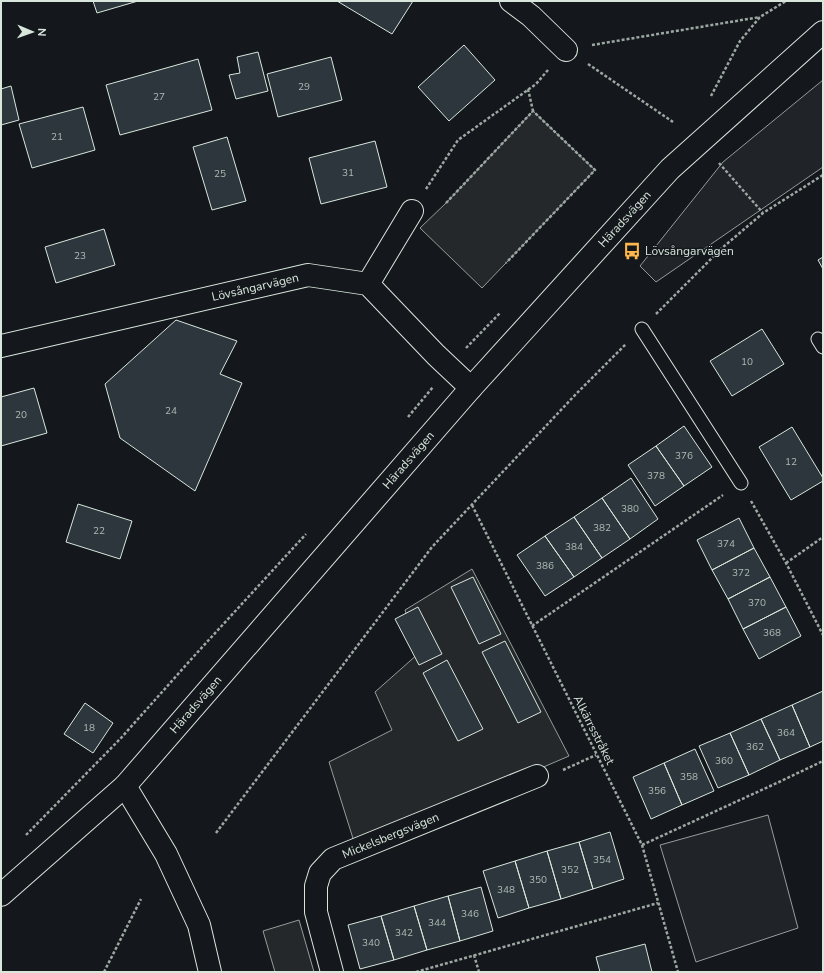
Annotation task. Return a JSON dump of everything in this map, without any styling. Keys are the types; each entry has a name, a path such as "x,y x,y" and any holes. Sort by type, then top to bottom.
{"street":[{"path":"511,1 531,16 566,50"},
{"name":"Häradsvägen","path":"1,895 125,786 471,388 670,169 823,32"},
{"path":"412,211 368,284 436,355 471,388"},
{"name":"Lövsångarvägen","path":"1,346 308,275 368,284"},
{"name":"Mickelsbergsvägen","path":"332,972 316,912 316,886 320,873 333,860 537,776"},
{"path":"125,786 166,854 199,925 210,972"}],"lane":[{"path":"642,329 741,483"}],"path":[{"path":"412,211 458,140 536,84 566,50 760,17"},
{"path":"566,50 673,122"},
{"path":"506,263 595,170 533,111 528,89"},
{"path":"446,203 533,111"},
{"path":"719,164 763,214"},
{"path":"216,833 432,547 576,394 722,248 763,214 823,175"},
{"path":"405,420 449,367 471,344"},
{"path":"532,626 741,483 786,563 823,635"},
{"name":"Alkärrsstråket","path":"472,505 642,845 678,972"},
{"path":"22,839 121,738 308,532"},
{"path":"786,563 823,537"},
{"path":"537,776 557,773 596,755"},
{"path":"642,845 823,761"},
{"path":"104,972 141,899"},
{"path":"416,972 658,903"},
{"path":"474,955 479,972"}],"shaded area":[{"path":"823,80 823,167 656,282 640,266 723,162"},
{"path":"533,111 595,170 482,288 420,228 446,203"},
{"path":"472,569 569,756 356,848 329,762 392,730 375,692 419,653 405,610"},
{"path":"768,815 798,928 696,962 660,845"},
{"path":"299,920 314,972 275,972 263,931"}],"building":[{"path":"93,1 138,1 97,13"},
{"path":"337,1 413,1 392,34"},
{"path":"464,45 495,80 449,121 418,87"},
{"path":"258,52 268,91 236,99 229,75 240,73 237,57"},
{"path":"331,57 342,100 278,117 267,74"},
{"path":"198,59 212,110 120,135 106,85"},
{"path":"11,86 19,120 1,125 1,89"},
{"path":"83,107 95,150 32,168 19,124"},
{"path":"227,137 246,201 212,210 193,147"},
{"path":"375,141 387,187 321,204 309,158"},
{"path":"104,229 115,265 56,283 45,247"},
{"path":"823,257 823,269 818,260"},
{"path":"176,320 237,341 220,374 242,383 195,491 120,438 105,384"},
{"path":"762,329 784,364 732,396 710,361"},
{"path":"34,388 47,433 1,446 1,397"},
{"path":"684,426 712,467 684,486 656,446"},
{"path":"792,427 823,478 823,481 791,500 759,447"},
{"path":"656,446 684,486 655,506 628,465"},
{"path":"631,478 658,519 630,539 602,498"},
{"path":"602,498 630,539 602,558 574,517"},
{"path":"78,504 132,521 120,559 66,542"},
{"path":"574,517 602,558 574,577 545,536"},
{"path":"739,518 754,548 712,570 697,540"},
{"path":"545,536 574,577 545,596 517,555"},
{"path":"754,548 770,577 728,599 712,570"},
{"path":"473,577 501,634 479,644 451,587"},
{"path":"770,577 786,607 743,629 728,599"},
{"path":"418,607 442,654 419,665 395,619"},
{"path":"786,607 801,636 759,659 743,629"},
{"path":"505,641 541,712 518,723 482,652"},
{"path":"447,660 483,729 458,741 423,673"},
{"path":"823,691 823,741 810,747 792,705"},
{"path":"85,703 113,723 93,753 64,734"},
{"path":"792,705 810,747 780,760 761,719"},
{"path":"761,719 780,760 749,775 730,733"},
{"path":"730,733 749,775 718,788 699,746"},
{"path":"695,749 714,791 682,805 664,763"},
{"path":"664,763 682,805 651,819 633,777"},
{"path":"610,832 624,879 593,889 579,842"},
{"path":"579,842 593,889 561,899 547,851"},
{"path":"547,851 561,899 529,908 515,861"},
{"path":"515,861 529,908 498,918 483,871"},
{"path":"481,887 493,931 460,941 448,896"},
{"path":"448,896 460,941 427,950 414,906"},
{"path":"414,906 427,950 394,960 381,916"},
{"path":"381,916 394,960 360,969 348,925"},
{"path":"645,944 652,972 600,972 596,957"}],"place":[{"name":"Lövsångarvägen","path":"632,251"}]}
